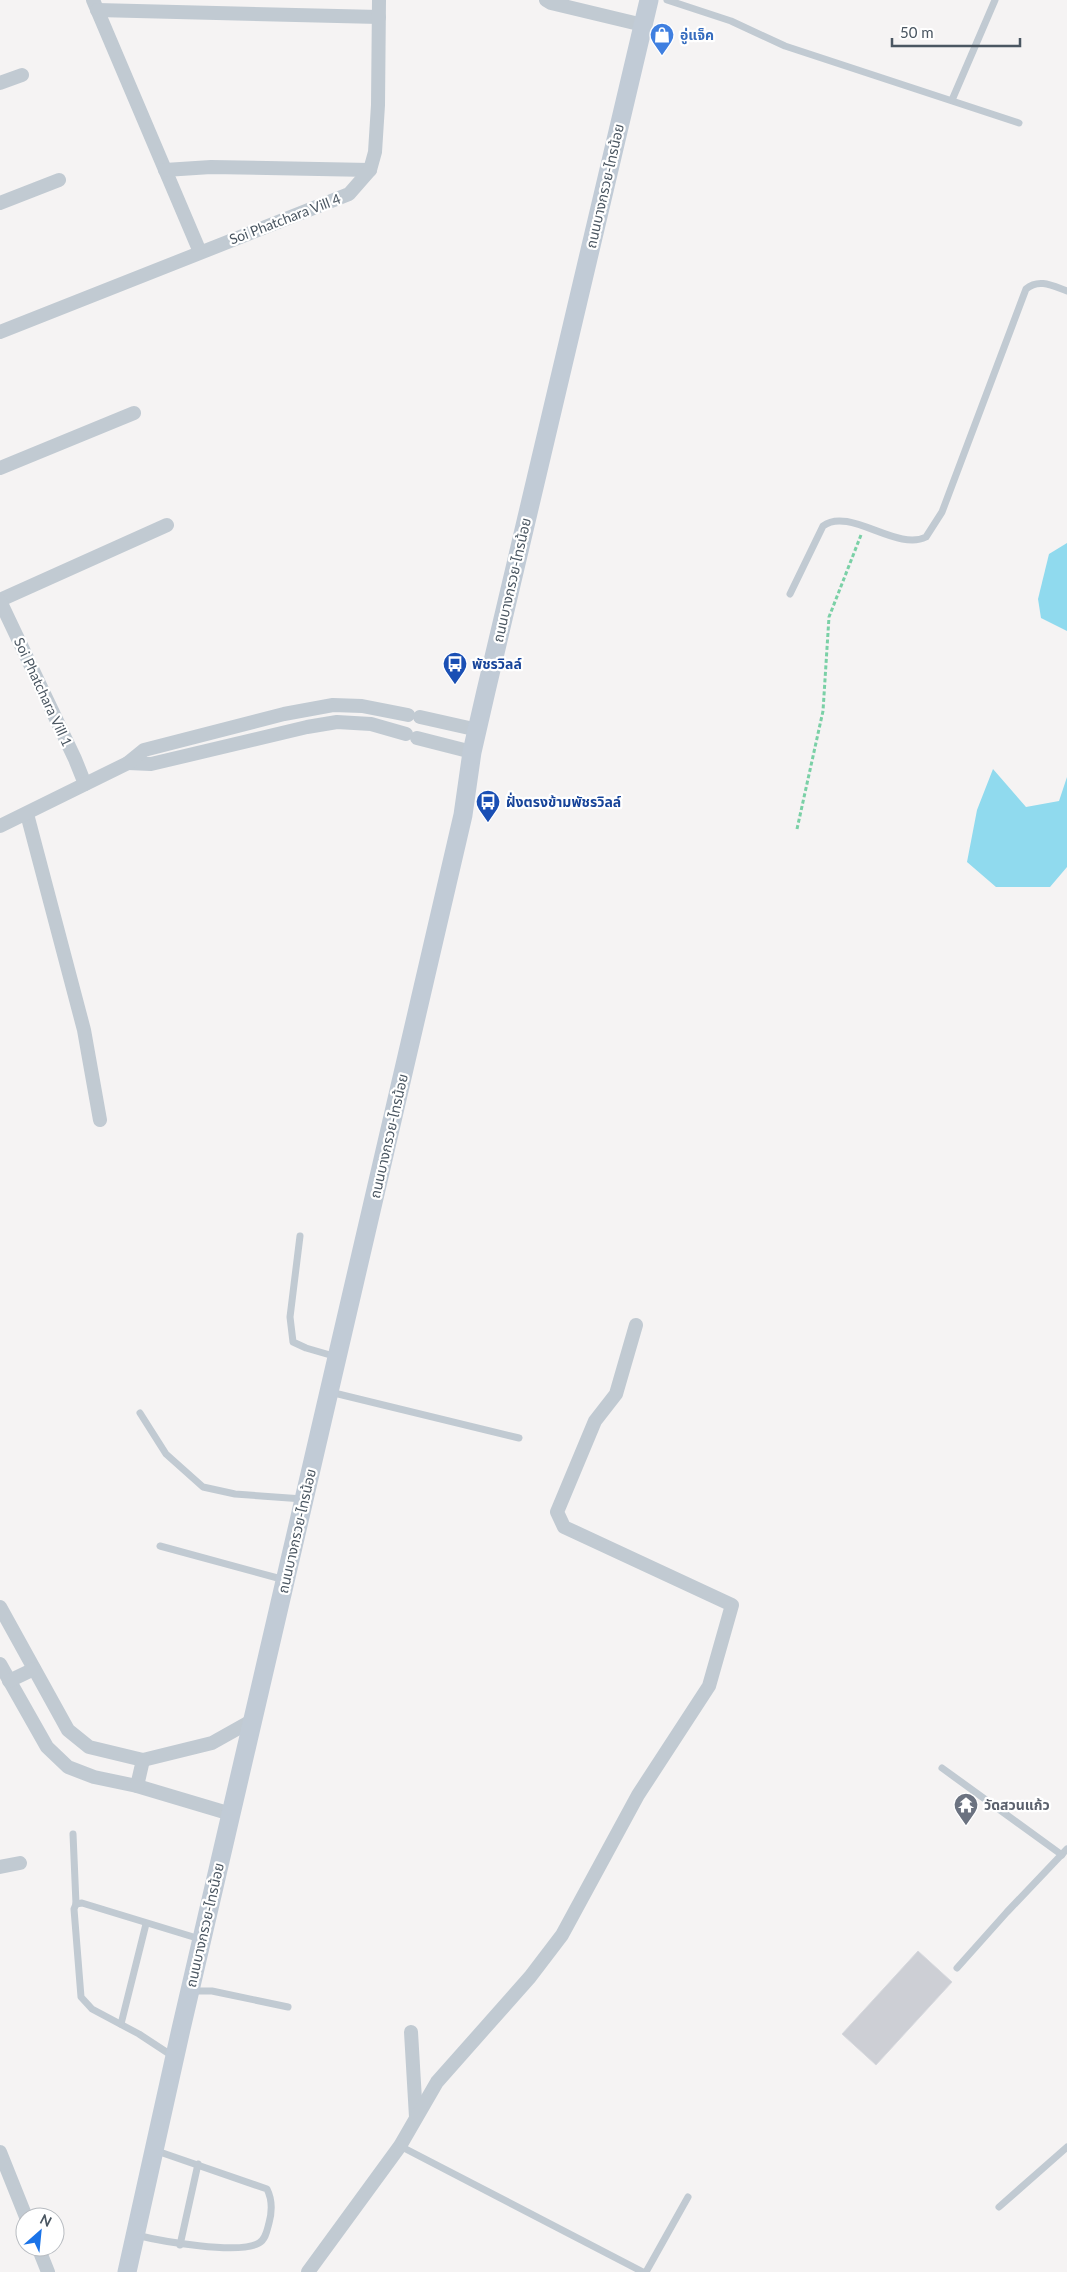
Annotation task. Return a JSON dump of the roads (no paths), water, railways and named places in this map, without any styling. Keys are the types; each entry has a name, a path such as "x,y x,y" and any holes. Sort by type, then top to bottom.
{"main road":[{"name":"ถนนบางกรวย-ไทรน้อย","path":"127,2272 190,1991 463,815 472,752 649,0"}],"street":[{"name":"Soi Phatchara Vill 4","path":"0,332 349,194 370,170 375,152 378,115 379,0"},
{"path":"546,0 551,3 643,25"},
{"path":"200,252 95,5 379,17"},
{"path":"0,83 22,75"},
{"path":"165,170 211,167 370,170"},
{"path":"0,203 59,180"},
{"path":"0,468 134,413"},
{"path":"0,601 167,526"},
{"name":"Soi Phatchara Vill 1","path":"0,601 85,784"},
{"path":"333,704 337,722"},
{"path":"0,826 128,763 144,750 284,714 333,704 362,706 478,730"},
{"path":"128,763 151,764 307,727 337,722 371,724 472,752"},
{"path":"27,814 84,1030 100,1120"},
{"path":"308,2272 400,2146 437,2082 530,1978 562,1935 638,1795 709,1686 732,1605 564,1527 557,1512 595,1421 616,1394 636,1325"},
{"path":"0,1607 68,1730 89,1747 143,1760 212,1744 253,1720"},
{"path":"0,1664 47,1746 68,1767 94,1777 137,1786 231,1814"},
{"path":"9,1681 34,1669"},
{"path":"137,1786 143,1760"},
{"path":"0,1868 20,1863"},
{"path":"411,2032 416,2117"},
{"path":"0,2152 22,2207"},
{"path":"42,2257 48,2272"}],"lane":[{"path":"667,0 731,21 785,46 1019,123"},
{"path":"952,100 995,0"},
{"path":"790,594 822,526 829,521 913,541 926,538 942,512 1026,289 1036,283 1067,291"},
{"path":"300,1236 290,1317 293,1342 337,1358"},
{"path":"329,1392 519,1438"},
{"path":"140,1413 166,1454 203,1487 235,1494 304,1499"},
{"path":"160,1546 286,1580"},
{"path":"942,1768 1064,1852 957,1968"},
{"path":"73,1834 76,1904 74,1909 81,1997 92,2008 175,2057"},
{"path":"76,1904 82,1903 202,1940"},
{"path":"122,2024 146,1924"},
{"path":"190,1991 212,1991 288,2006"},
{"path":"400,2146 644,2272 688,2197"},
{"path":"999,2207 1067,2148"},
{"path":"135,2235 180,2245 245,2247 259,2243 265,2236 270,2218 271,2196 267,2189 154,2150"},
{"path":"180,2245 198,2164"}],"water":[{"path":"1067,543 1067,631 1041,618 1038,599 1049,554"},
{"path":"993,769 1026,807 1059,801 1067,777 1067,867 1050,887 996,887 967,862 977,810"}],"place":[{"name":"อู่แจ็ค","path":"662,56"},
{"name":"พัชรวิลล์","path":"455,685"},
{"name":"ฝั่งตรงข้ามพัชรวิลล์","path":"488,823"},
{"name":"วัดสวนแก้ว","path":"966,1826"}]}
